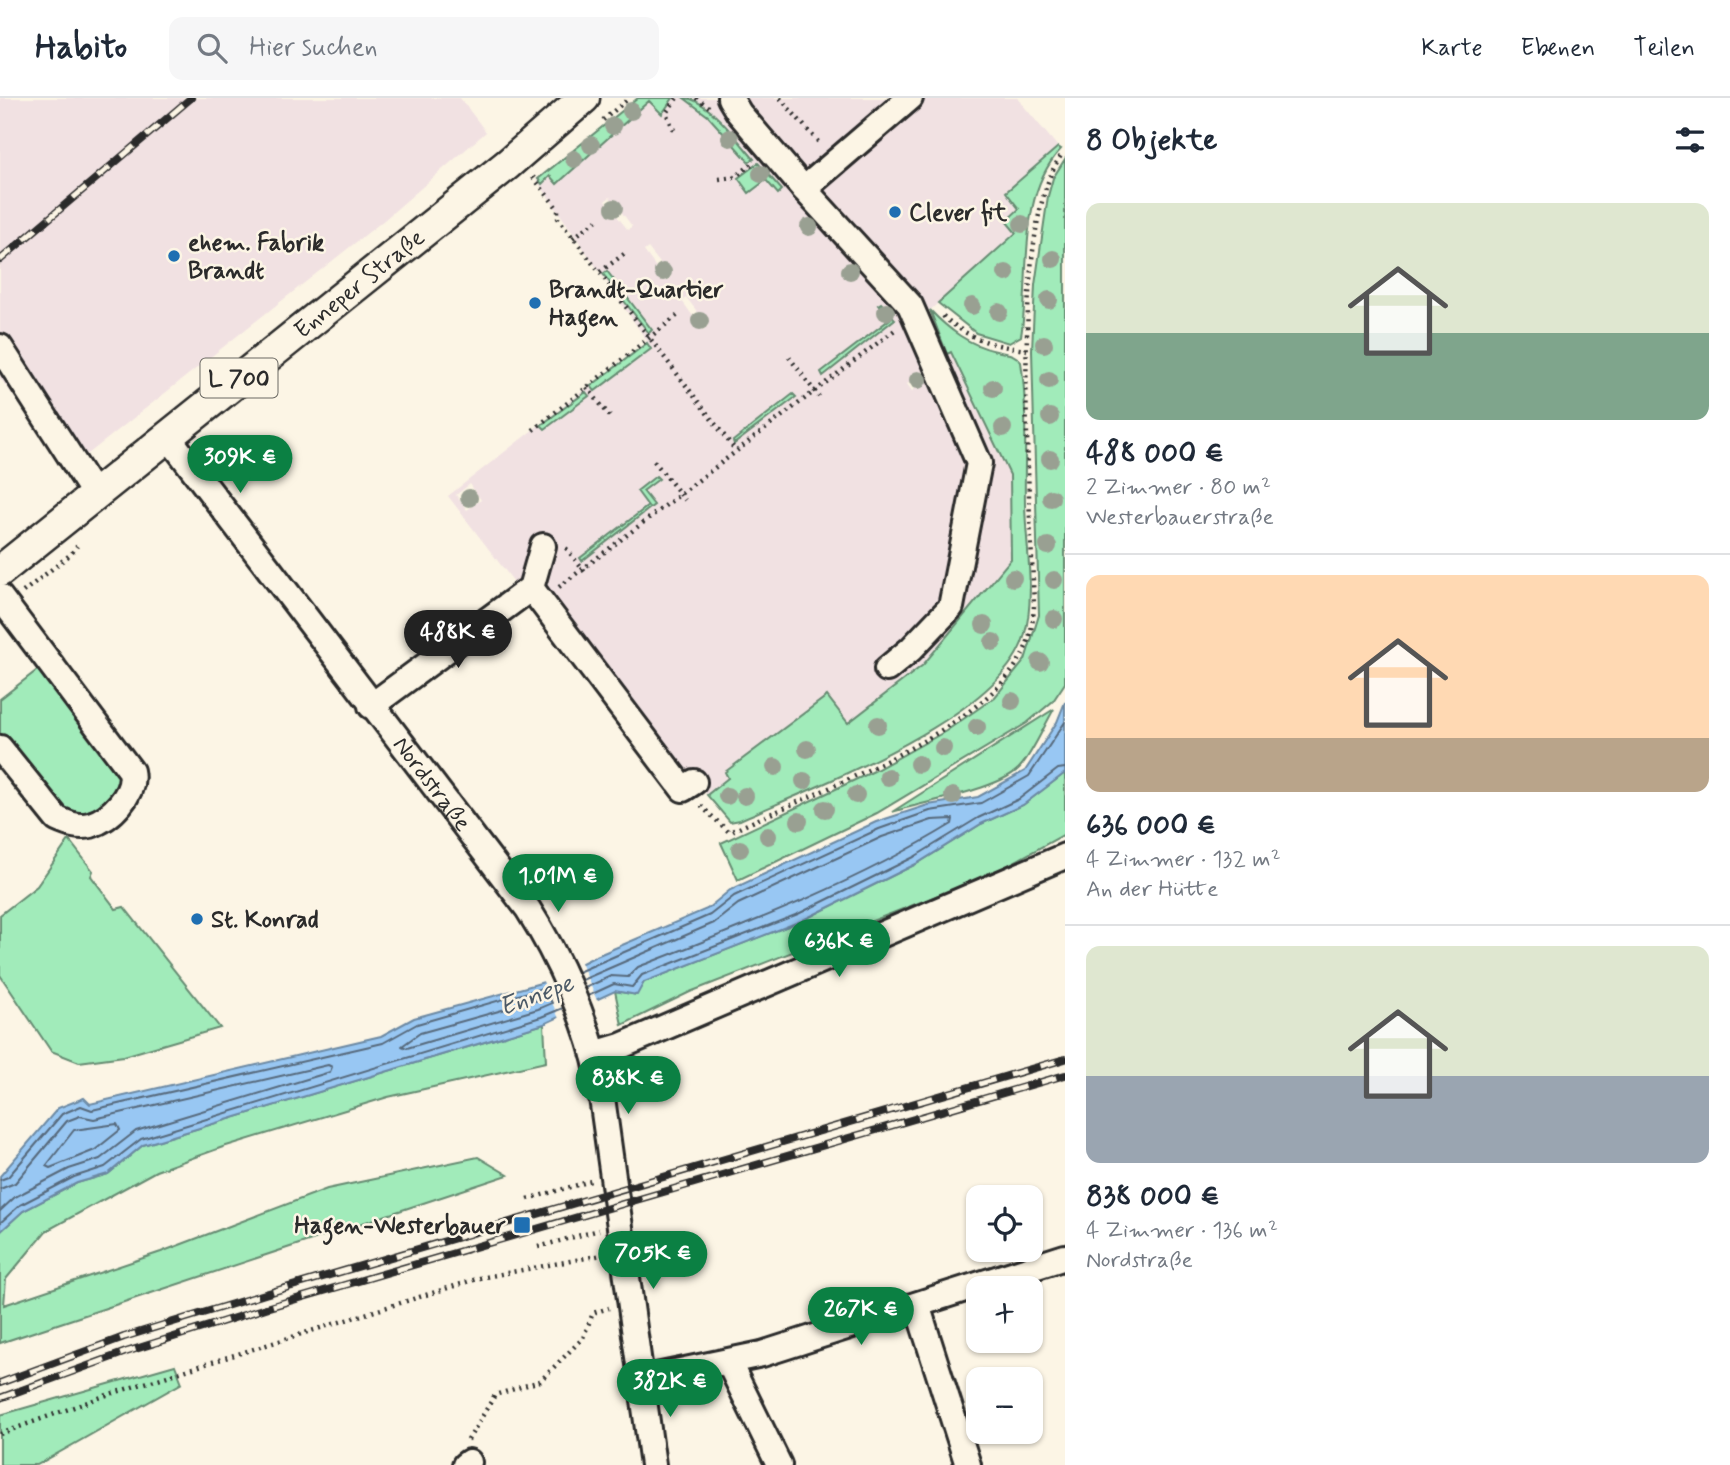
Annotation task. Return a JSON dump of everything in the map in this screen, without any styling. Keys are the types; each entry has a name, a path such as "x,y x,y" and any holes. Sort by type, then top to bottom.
{"main road":[{"name":"Enneper Straße","path":"0,570 509,164 584,98"}],"street":[{"path":"804,189 910,98"},
{"path":"728,99 804,189 910,306 979,463 951,607 911,649 887,669"},
{"path":"0,347 95,495"},
{"name":"Nordstraße","path":"167,435 528,909 547,942 590,1043 610,1143 653,1465"},
{"path":"371,706 530,595 554,547"},
{"path":"530,595 598,666 641,724 683,789 694,782"},
{"path":"0,748 57,819 68,824 75,826 96,822 127,797 132,788 131,771 4,603"},
{"path":"590,1043 621,1046 1065,856"},
{"path":"642,1379 729,1363 1065,1257"},
{"path":"917,1305 968,1465"},
{"path":"729,1363 779,1465"}],"path":[{"path":"674,130 666,113 677,98"},
{"path":"780,98 835,163"},
{"path":"719,179 735,177 758,159"},
{"path":"533,176 558,209 558,218 736,451"},
{"path":"573,238 601,217"},
{"path":"600,272 628,251"},
{"path":"939,312 974,338 998,346 1027,350"},
{"path":"533,430 678,315"},
{"path":"530,595 582,569 901,325"},
{"path":"789,357 819,397"},
{"path":"587,387 612,419"},
{"path":"774,422 779,428"},
{"path":"654,461 685,500"},
{"path":"4,603 71,554 82,538"},
{"path":"554,547 586,575"},
{"path":"528,1199 582,1183"},
{"path":"538,1247 597,1231"},
{"path":"0,1434 107,1395 480,1278 603,1255"},
{"path":"467,1457 495,1395 540,1381 583,1338 593,1313 609,1308"}],"shaded area":[{"name":"ehem. Fabrik Brandt","path":"0,98 460,98 486,132 384,220 69,469 0,378"},
{"path":"637,98 539,179 542,183 550,176 557,183 649,101 662,114 673,98 684,98 708,116 749,162 713,113 693,98 1017,98 1058,147 1006,192 1020,209 1017,233 928,312 947,353 951,351 1010,475 1011,559 923,665 848,724 827,697 725,773 729,778 707,795 699,786 638,744 448,496 647,341 536,179","holes":["758,163 782,190 778,194 766,180 749,192 738,178","610,197 632,226 628,230 605,201","648,248 671,277 666,281 644,251","607,271 652,330 649,332 603,274","686,297 708,326 703,330 682,301","881,303 895,320 823,376 821,372 890,319 879,305","925,369 929,377 912,391 907,384","793,395 795,397 735,443 733,441","658,479 642,491 654,506 582,561 580,558 649,506 637,491","470,484 481,500 467,510 456,495"]}],"green space":[{"path":"638,98 673,98 662,114 649,101 557,184 550,176 542,184 538,179"},
{"path":"684,98 703,105 754,159 749,162 708,116"},
{"path":"1058,147 1061,149 1047,168 1037,190 1031,214 1021,336 1009,343 976,333 938,303 1016,233 1006,221 1019,209 1006,192"},
{"path":"1065,159 1065,683 1053,701 1027,723 877,813 738,880 721,843 874,771 946,731 995,697 1025,660 1039,615 1032,350 1035,285 1048,196 1053,178"},
{"path":"758,163 782,190 778,194 766,180 749,193 738,178"},
{"path":"607,271 652,330 649,333 603,274"},
{"path":"881,303 895,319 823,376 821,372 890,319 878,305"},
{"path":"930,310 968,341 1013,355 1021,362 1030,589 1028,622 1024,637 1008,667 980,695 943,722 856,769 730,822 707,795 728,778 725,772 827,696 848,723 923,665 1011,559 1010,475 951,352 947,354"},
{"path":"647,343 651,349 595,391 591,386"},
{"path":"586,392 589,396 545,429 541,425"},
{"path":"793,394 796,397 734,444 733,441"},
{"path":"656,476 659,479 643,491 654,505 582,561 580,558 648,506 637,491"},
{"path":"40,668 120,775 108,799 86,812 67,814 0,741 0,699"},
{"path":"1054,709 1030,753 1012,774 980,788 892,812"},
{"path":"1065,773 1065,834 990,875 690,992 622,1025 615,991 636,995 644,982 801,921 918,863 981,824 1023,805"},
{"path":"69,840 93,871 91,876 116,909 124,907 220,1028 124,1056 79,1062 51,1051 0,975 0,915 37,886"},
{"path":"544,1024 546,1062 388,1097 223,1147 156,1171 46,1231 6,1279 4,1305 161,1252 327,1189 478,1157 508,1175 0,1343 0,1232 23,1211 77,1183 108,1174 143,1145"},
{"path":"175,1365 182,1383 37,1465 0,1465 0,1415"}],"water":[{"name":"Ennepe","path":"1065,702 1065,773 1023,805 981,824 918,863 801,921 644,982 637,995 615,991 544,1024 143,1145 108,1174 77,1183 23,1211 0,1232 0,1176 58,1108 84,1098 90,1104 381,1036 414,1018 544,982 594,957 707,909 730,890 876,822 928,805 978,797 1025,771 1057,722"}],"pier":[{"path":"580,960 598,1003 560,1021 542,979"}],"railway":[{"path":"0,260 191,98"},
{"path":"0,1383 124,1337 265,1294 1065,1059"},
{"path":"0,1398 126,1352 269,1307 1065,1075"}],"place":[{"name":"Clever fit","path":"895,212"},
{"name":"ehem. Fabrik Brandt","path":"174,256"},
{"name":"Brandt-Quartier Hagen","path":"535,303"},
{"name":"St. Konrad","path":"197,919"},
{"name":"Hagen-Westerbauer","path":"522,1225"}]}
